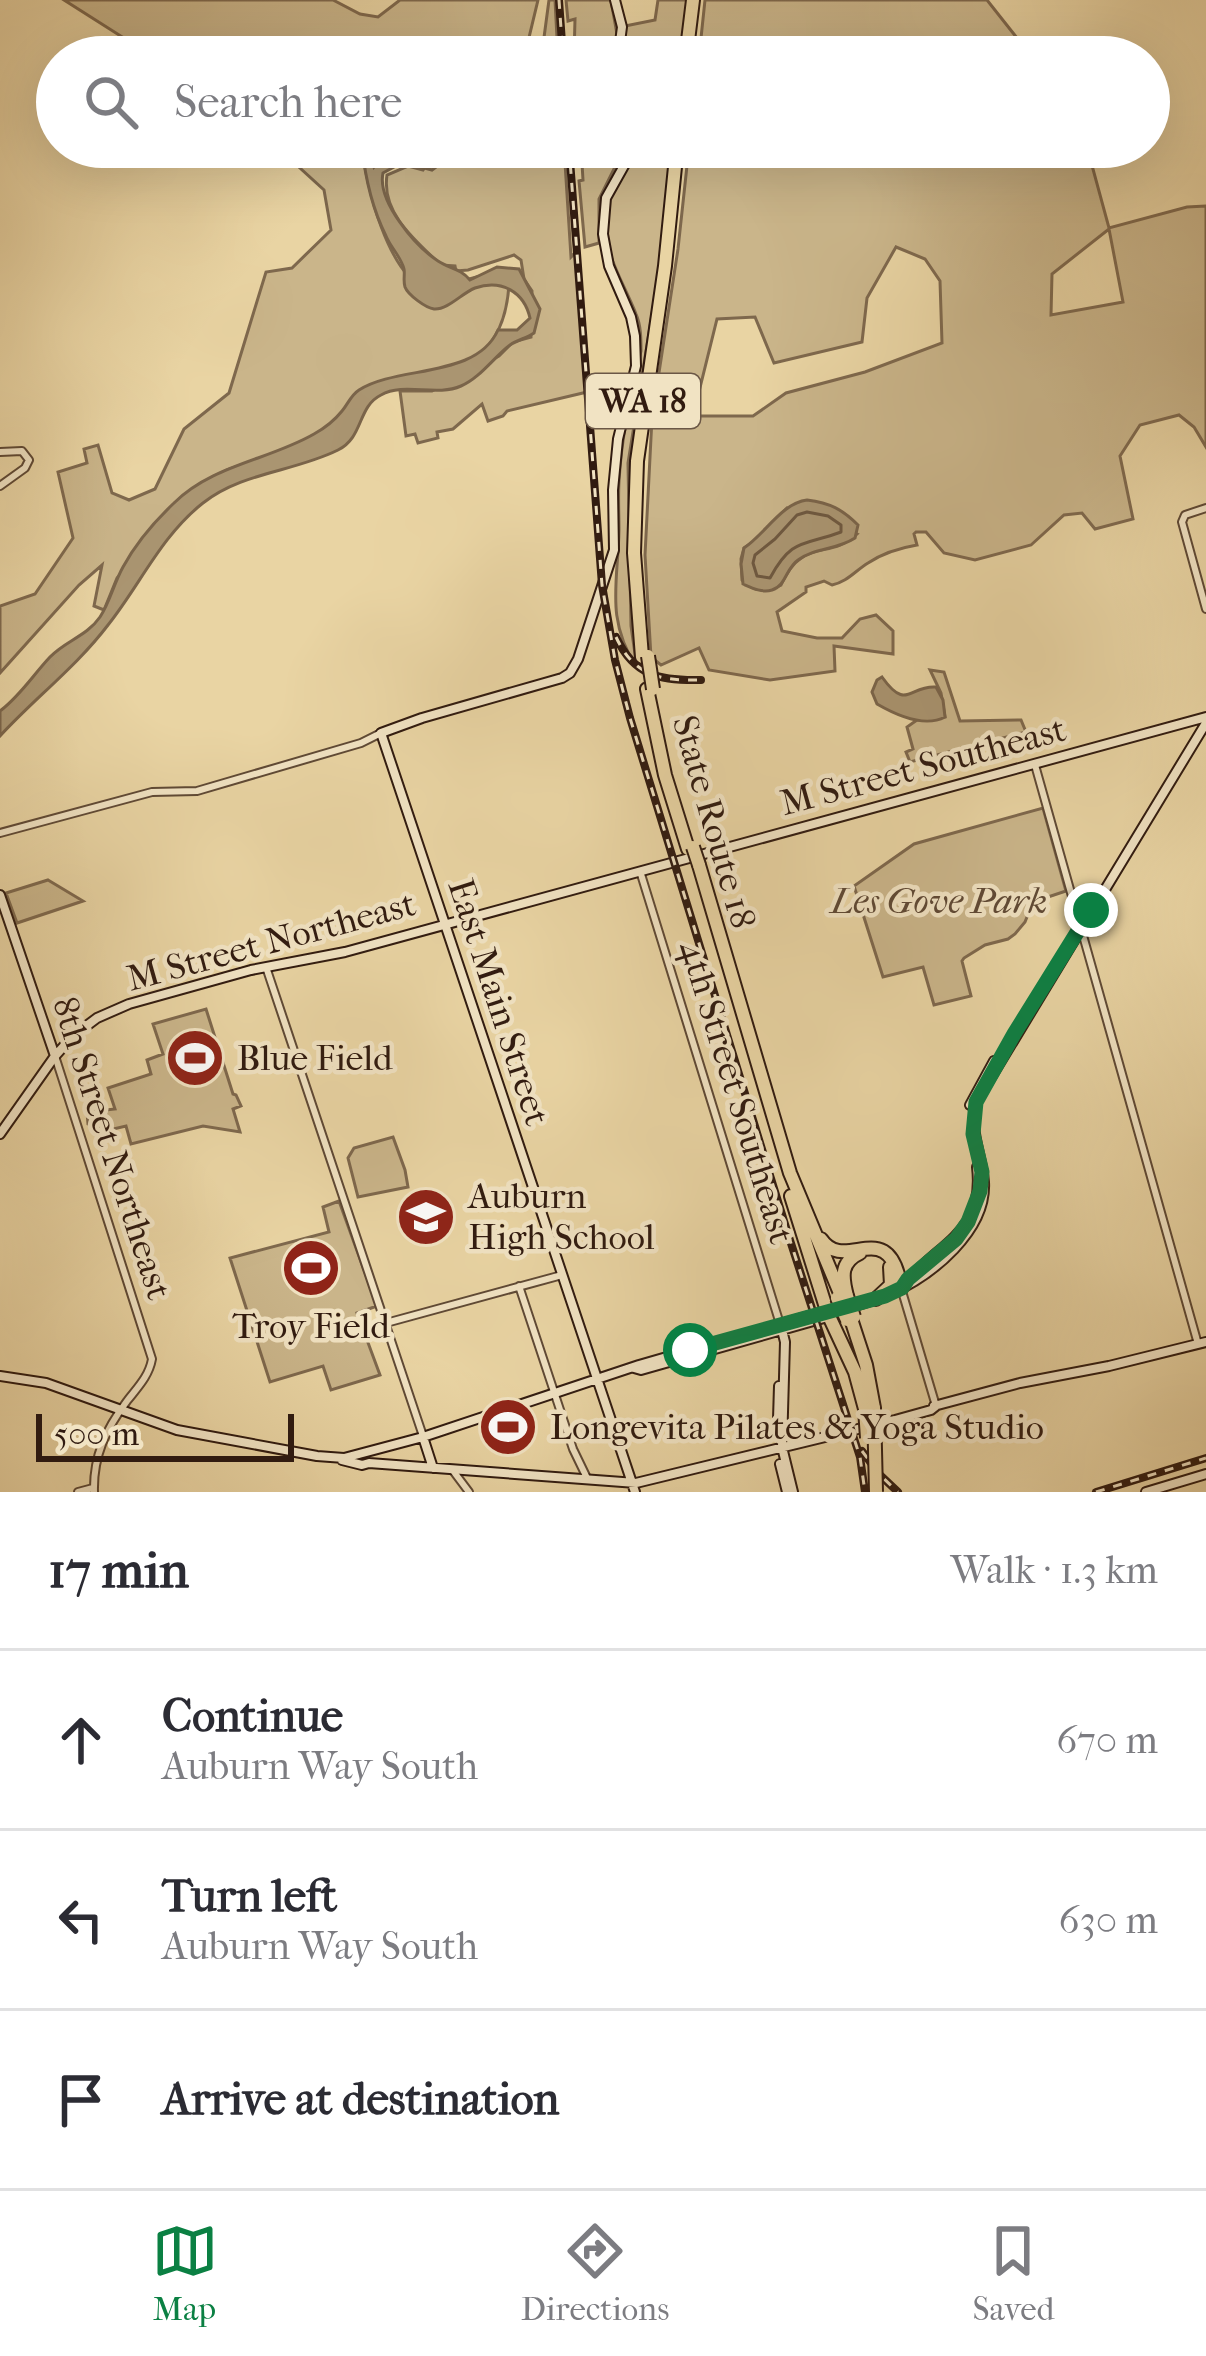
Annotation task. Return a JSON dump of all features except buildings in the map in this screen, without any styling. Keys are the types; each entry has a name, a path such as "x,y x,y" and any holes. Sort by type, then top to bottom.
{"highway":[{"path":"692,36 696,0"},
{"name":"State Route 18","path":"677,168 637,461 634,567 645,657 690,848 779,1146 862,1350 873,1488"},
{"path":"786,1168 825,1246 837,1252 875,1248 888,1255 902,1288"},
{"name":"State Route 18","path":"786,1168 790,1189 842,1297"},
{"path":"790,1189 828,1314 870,1409"},
{"path":"842,1297 843,1272 852,1256 872,1252 912,1275"},
{"path":"876,1299 891,1285 893,1268"},
{"name":"State Route 18","path":"851,1319 870,1409"}],"main road":[{"path":"615,0 621,36"},
{"path":"370,740 557,680 573,669 614,550 616,451 636,362 631,316 609,266 603,234 606,198 624,168"},
{"path":"973,1226 979,1205 968,1128 973,1104 1005,1043 1010,1042 1206,720"},
{"name":"M Street Southeast","path":"445,923 1206,720"},
{"path":"1186,723 1195,726 1198,736"},
{"name":"East Main Street","path":"386,735 633,1487"},
{"name":"8th Street Northeast","path":"0,895 55,1056"},
{"path":"1075,906 1082,913 1091,910"},
{"name":"M Street Northeast","path":"0,1134 55,1056 93,1020 114,1010 445,923"},
{"path":"1071,942 1086,945"},
{"path":"49,1038 69,1041"},
{"path":"44,1072 60,1075"},
{"path":"335,1458 423,1437 597,1378 781,1328 902,1288 960,1243 981,1207 984,1184 973,1134 973,1104"},
{"path":"902,1288 968,1222 982,1172"},
{"path":"984,1184 995,1197"},
{"path":"780,1445 781,1328"},
{"path":"781,1328 780,1445 790,1491"},
{"path":"0,1376 46,1383 180,1431 362,1465 587,1478 633,1487 804,1437 1202,1343"},
{"path":"780,1445 895,1420 936,1406"},
{"path":"783,1421 788,1435 804,1437"},
{"path":"423,1437 433,1468"},
{"path":"570,1478 580,1465"},
{"path":"1146,1492 1206,1474"}],"street":[{"path":"0,452 22,451 29,460 0,486"},
{"path":"1206,508 1182,517 1206,609"},
{"path":"0,833 152,792 196,791 370,740"},
{"path":"1035,765 1202,1343"},
{"name":"4th Street Southeast","path":"640,871 781,1328"},
{"path":"266,967 423,1437"},
{"name":"8th Street Northeast","path":"55,1056 152,1359 149,1372 120,1410"},
{"path":"385,1324 562,1275"},
{"path":"519,1286 553,1393 587,1478"},
{"path":"902,1288 936,1406"},
{"path":"78,1492 94,1490 100,1444 120,1410"},
{"path":"451,1469 470,1492"},
{"path":"465,1471 470,1492"}],"green space":[{"path":"64,0 333,0 378,17 400,0 538,0 529,36 121,36"},
{"path":"549,0 555,0 557,36 544,36"},
{"path":"566,0 613,0 617,36 575,36 575,19 568,21"},
{"path":"658,0 688,0 685,36 624,36 625,26 655,20"},
{"path":"705,0 987,0 1015,36 701,36"},
{"path":"300,168 365,168 390,248 413,281 427,290 418,271 422,269 451,284 476,277 478,284 509,285 496,335 483,351 448,369 378,383 342,429 201,483 117,578 104,610 94,606 102,565 0,673 0,606 35,594 73,538 58,472 87,463 84,449 98,445 112,493 129,500 155,489 184,429 229,393 266,272 292,268 331,230 324,190"},
{"path":"403,168 565,168 571,257 577,251 587,392 507,411 488,421 482,404 453,429 437,432 438,438 418,443 415,434 406,436 400,391 432,391 499,356 513,342 531,337 532,291 521,260 514,255 456,271 455,266 441,265 395,214 387,175"},
{"path":"582,168 614,168 599,199 599,243 585,247 579,181 583,180"},
{"path":"625,168 672,168 628,463 631,626 637,668 621,633 616,600 620,466 641,337 606,237 609,199"},
{"path":"687,168 1093,168 1109,228 1206,206 1206,447 1194,427 1179,415 1140,425 1120,456 1133,519 1095,529 1082,513 1064,515 1031,545 975,560 944,553 926,532 916,532 917,545 879,556 837,584 824,581 806,587 806,592 777,612 782,631 817,638 842,638 860,619 876,615 893,631 893,654 834,646 835,671 770,680 709,670 699,648 661,665 651,657 645,555 652,418","holes":["1109,229 1123,302 1051,315 1052,274","896,247 925,259 940,281 942,343 865,372 786,393 753,416 693,416 717,319 755,317 774,363 862,342 867,298","787,508 857,534 798,560 781,585 755,589 742,580 744,548"]},
{"path":"930,670 944,672 960,721 1021,720 1026,732 910,762 906,752 913,749 907,727 917,720 945,717"},
{"name":"Les Gove Park","path":"1043,808 1066,891 1033,902 1015,934 964,958 971,996 934,1005 923,967 883,977 854,886 914,844"},
{"path":"48,880 83,901 17,923 6,893"},
{"path":"206,1009 241,1106 233,1109 240,1132 203,1126 131,1144 126,1126 105,1131 88,1124 87,1112 115,1109 108,1088 151,1074 147,1060 163,1054 153,1024"},
{"path":"393,1137 408,1187 358,1197 348,1158 354,1148"},
{"path":"339,1201 377,1306 357,1313 380,1375 331,1390 323,1366 270,1382 230,1258 329,1232 323,1207"}],"water":[{"path":"365,168 392,168 383,173 392,209 409,234 442,264 470,280 497,267 519,269 540,309 534,333 510,345 461,386 381,395 368,407 352,438 338,450 251,478 203,503 163,546 96,640 0,736 0,711 56,651 95,624 134,550 189,490 318,432 359,390 472,357 498,330 517,330 530,318 517,295 494,285 475,288 434,309 410,294 404,285 403,265 388,240"},
{"path":"807,500 847,515 858,525 855,538 798,560 772,590 743,584 744,548 782,513"},
{"path":"882,677 903,695 936,687 945,717 919,721 877,704 872,692"}],"railway":[{"path":"559,0 562,36"},
{"path":"571,168 602,585 615,660 860,1457 865,1492"},
{"path":"616,637 631,660 650,674 701,680"},
{"path":"862,1451 898,1492"},
{"path":"1096,1492 1206,1458"}],"place":[{"name":"Blue Field","path":"195,1058"},
{"name":"Auburn High School","path":"426,1217"},
{"name":"Troy Field","path":"311,1268"},
{"name":"Longevita Pilates & Yoga Studio","path":"508,1427"}],"route":[{"path":"690,1350 885,1296 902,1288 956,1239 980,1191 982,1172 972,1125 976,1102 1091,910"}]}
